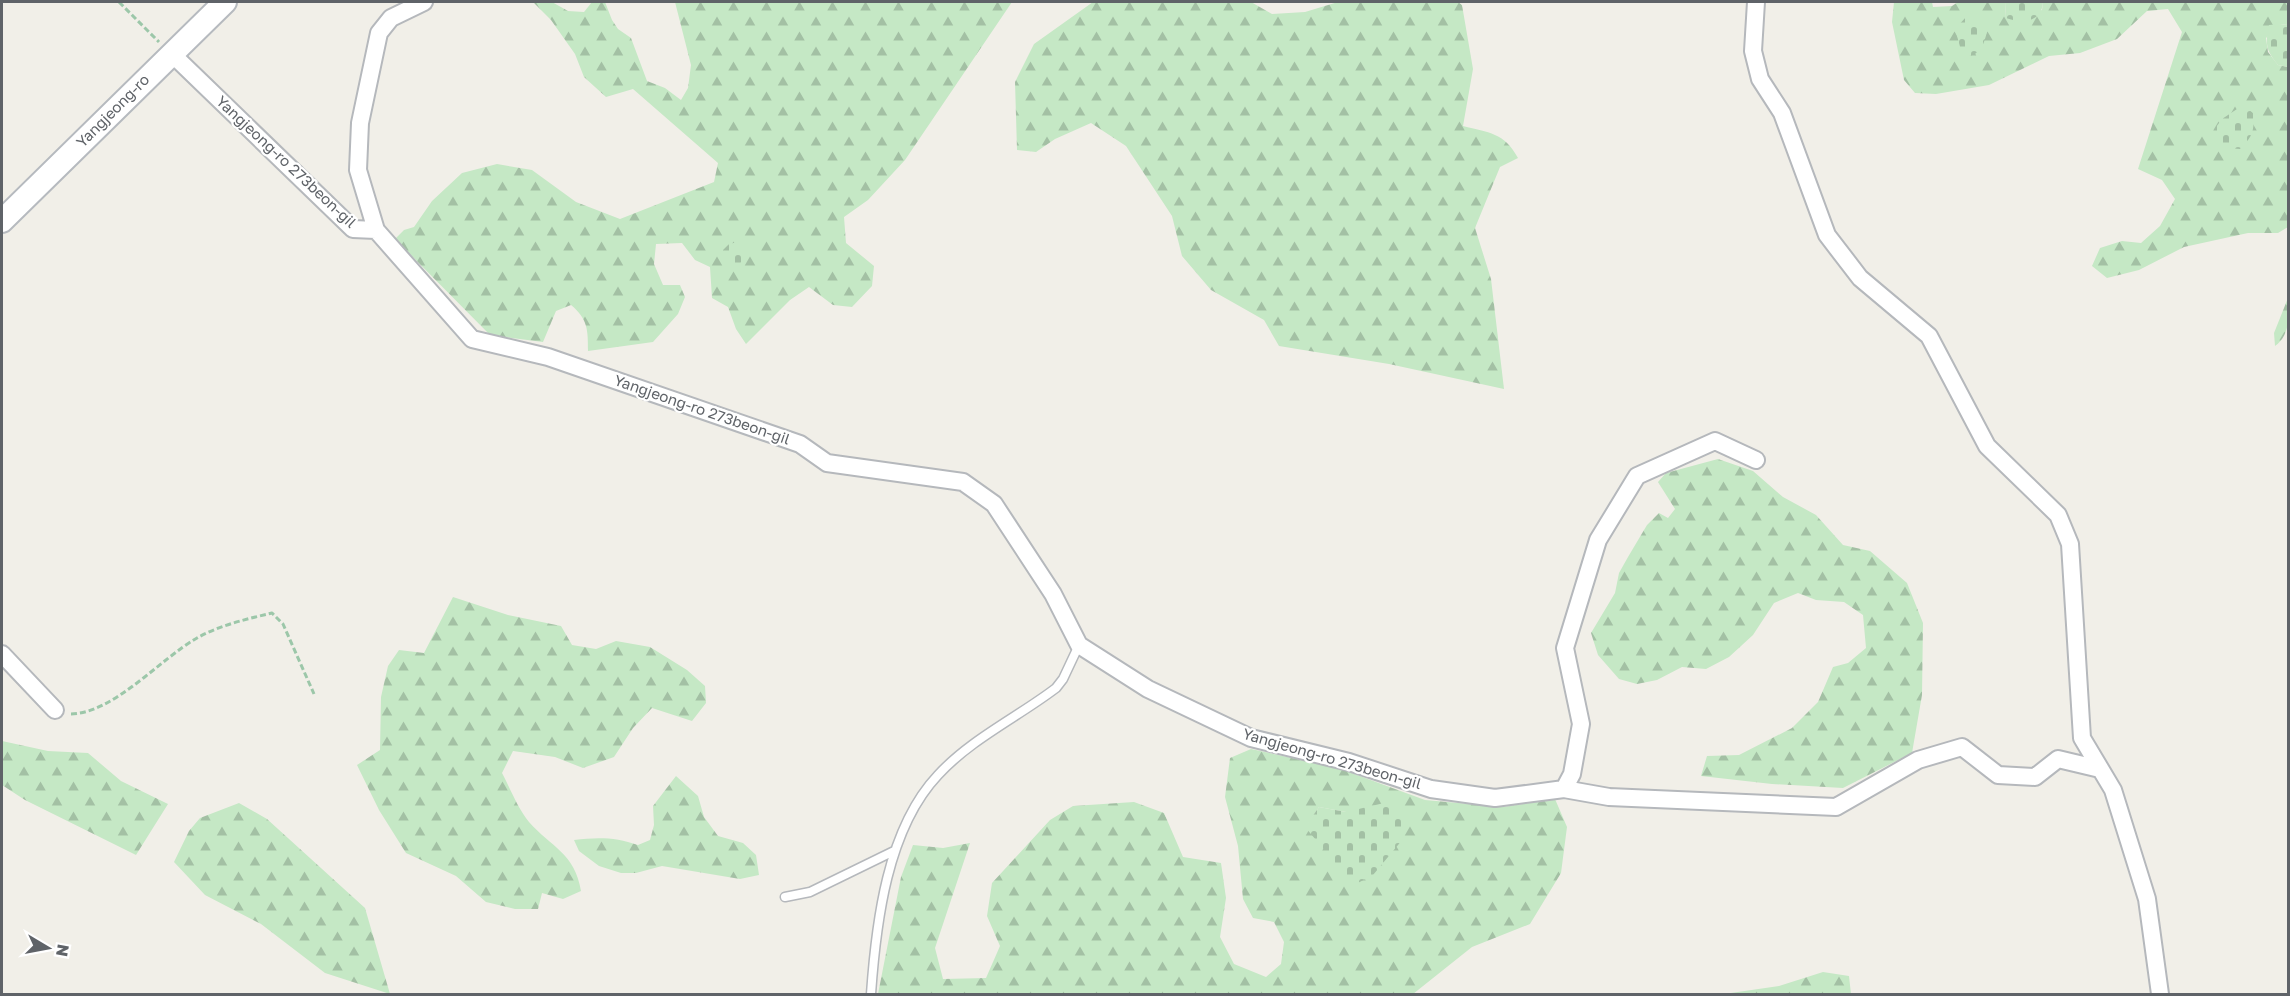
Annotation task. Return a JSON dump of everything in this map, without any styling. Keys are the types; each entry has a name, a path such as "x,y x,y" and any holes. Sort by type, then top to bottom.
{"main road":[{"name":"Yangjeong-ro","path":"2,221 225,2"}],"street":[{"path":"376,230 358,170 360,123 379,33 391,18 424,2"},
{"path":"1756,2 1753,51 1760,79 1782,113 1827,235 1860,278 1929,336 1987,446 2058,515 2070,544 2082,738 2113,790 2147,899 2160,994"},
{"name":"Yangjeong-ro 273beon-gil","path":"171,53 353,229 376,230 472,339 548,357 800,444 827,463 963,482 994,504 1053,594 1079,645 1148,689 1251,738 1349,762 1431,789 1496,798 1564,789 1609,796 1836,807 1918,760 1962,747 1998,775 2035,777 2058,759 2100,769"},
{"path":"1564,789 1572,774 1581,724 1565,648 1598,540 1637,476 1715,441 1756,460"},
{"path":"2,654 55,710"}],"lane":[{"path":"871,994 875,946 894,851 920,800 938,775 1000,726 1056,688 1063,679 1079,645"},
{"path":"785,897 810,892 894,851"}],"path":[{"path":"119,2 171,53"},
{"path":"55,710 74,715 101,706 136,684 166,659 198,638 237,621 272,613 283,624 314,694"}],"green space":[{"path":"533,2 552,2 568,11 584,12 592,2 605,2 618,29 631,38 647,81 665,88 681,100 688,88 691,65 675,2 1012,2 905,160 868,200 844,217 846,243 874,266 872,286 852,307 833,305 809,287 790,300 746,344 736,329 728,307 712,298 710,267 695,260 682,243 656,244 654,264 663,285 680,285 685,297 678,314 653,342 588,351 586,325 581,315 571,305 556,311 543,342 490,335 395,239 404,230 414,227 432,201 462,173 497,164 532,170 576,202 620,219 714,182 718,163 633,89 606,97 584,77 575,54 551,20"},
{"path":"1093,2 1251,2 1272,14 1305,12 1338,2 1458,2 1462,5 1473,69 1463,126 1488,132 1501,138 1513,149 1518,158 1500,167 1475,228 1491,279 1504,389 1389,364 1279,346 1264,320 1211,290 1182,256 1172,216 1126,146 1091,123 1055,139 1036,152 1017,150 1015,82 1034,44"},
{"path":"1894,2 1932,2 1933,7 1952,6 1958,2 2005,2 2006,18 2042,10 2043,2 2288,2 2288,25 2280,24 2266,38 2268,52 2278,65 2288,67 2288,227 2278,233 2248,233 2184,247 2139,270 2107,278 2092,266 2100,248 2122,241 2141,243 2160,226 2175,199 2162,180 2138,169 2182,32 2168,9 2147,11 2117,39 2080,53 2049,56 1989,85 1936,94 1915,93 1904,80 1892,22"},
{"path":"2005,2 2043,2 2039,14 2030,20 2019,21 2006,18"},
{"path":"1978,15 1987,32 1984,42 1977,53 1963,57 1955,29 1967,16"},
{"path":"2269,25 2288,25 2288,67 2278,65 2268,47"},
{"path":"2240,107 2247,108 2253,113 2252,133 2240,149 2225,148 2215,142 2214,130 2222,119"},
{"path":"738,242 746,251 744,261 734,266 727,263 722,251 729,244"},
{"path":"2288,298 2286,331 2284,337 2275,346 2274,333"},
{"path":"1718,459 1753,471 1783,497 1816,515 1843,545 1870,551 1907,583 1923,623 1922,695 1912,753 1843,788 1772,784 1701,776 1707,756 1739,755 1792,728 1818,702 1833,667 1848,663 1866,648 1863,615 1844,602 1816,600 1798,593 1774,603 1753,635 1729,657 1706,669 1682,667 1657,680 1637,684 1619,679 1598,655 1591,633 1615,593 1619,573 1647,525 1659,513 1668,518 1675,509 1658,482 1666,473"},
{"path":"453,597 508,615 561,626 572,645 596,649 616,641 650,647 687,670 705,686 706,703 692,721 652,708 633,728 614,757 583,768 555,757 513,751 502,773 525,817 568,859 578,878 581,891 563,899 542,893 538,909 515,909 486,902 456,876 406,853 379,810 357,765 380,750 381,697 388,666 399,650 424,653"},
{"path":"2,741 48,751 88,753 121,781 168,804 136,855 25,800 2,785"},
{"path":"1251,749 1338,768 1425,800 1503,807 1555,799 1567,827 1561,873 1530,924 1472,947 1413,994 878,994 901,877 913,845 943,848 970,843 935,948 943,979 986,978 1000,946 987,916 992,883 1050,820 1073,806 1134,802 1164,813 1183,857 1221,863 1226,898 1220,937 1234,964 1266,977 1281,964 1284,942 1274,922 1253,918 1243,899 1238,846 1225,797 1230,758","holes":["1319,807 1346,812 1306,827"]},
{"path":"676,776 698,796 704,817 718,836 743,843 756,855 759,875 740,879 662,866 636,873 621,873 599,866 579,851 574,840 606,838 638,845 650,840 654,825 653,806"},
{"path":"239,803 267,819 365,908 390,994 325,973 261,924 205,895 174,862 189,831 200,818"},
{"path":"1384,803 1406,815 1403,839 1373,875 1354,885 1305,827 1319,807 1346,812"},
{"path":"1823,972 1849,976 1851,994 1724,994 1779,986"}]}
